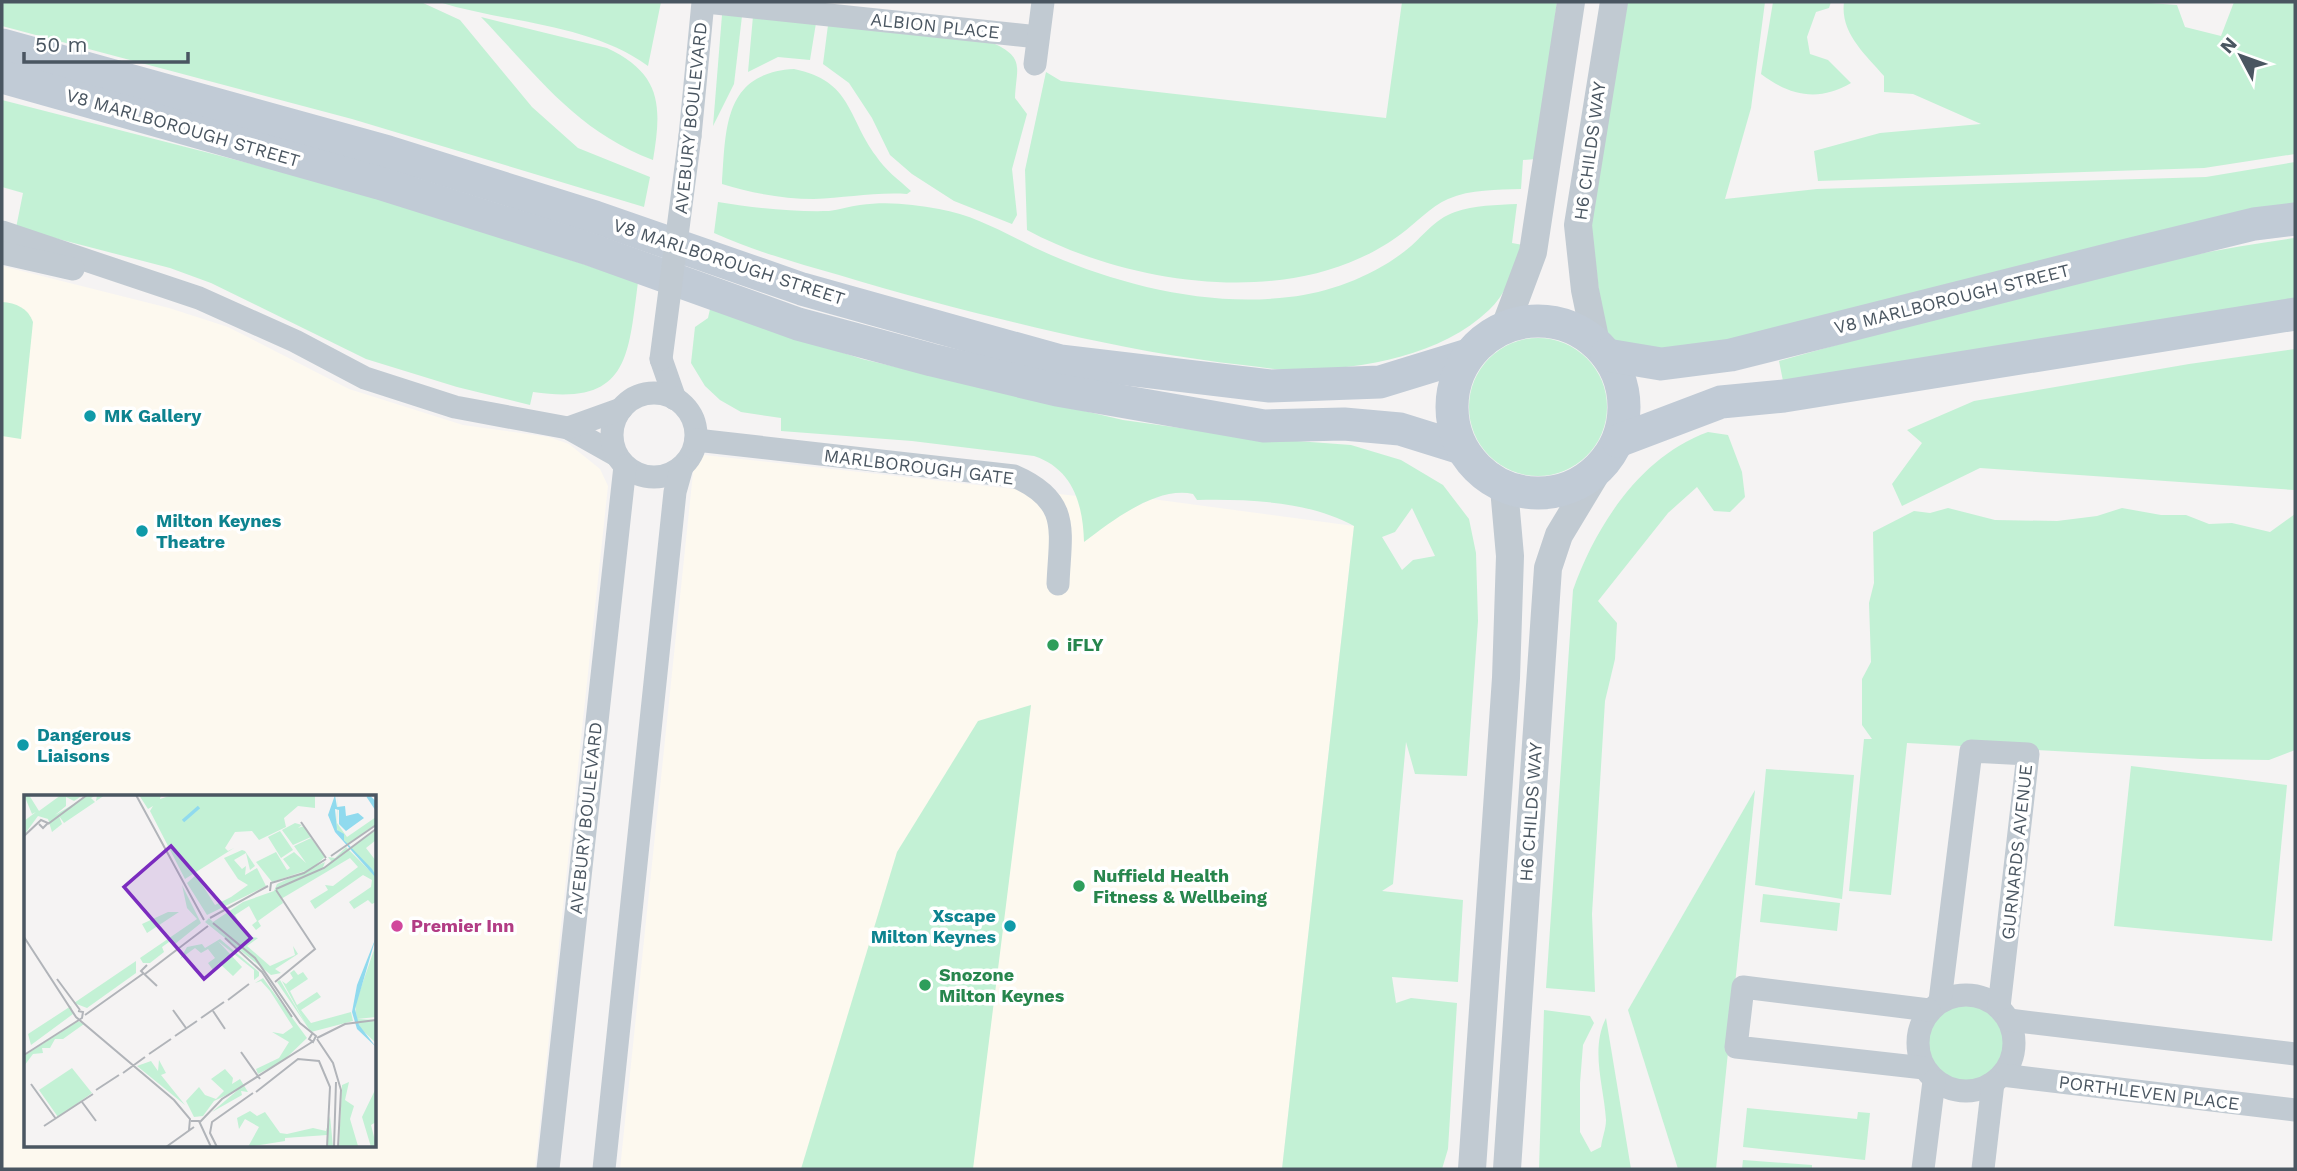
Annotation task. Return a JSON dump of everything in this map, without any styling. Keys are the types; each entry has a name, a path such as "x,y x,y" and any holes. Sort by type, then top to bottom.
{"main road":[{"name":"V8 MARLBOROUGH STREET","path":"2,45 388,152 595,217 802,289 1060,361 1270,386 1381,382 1468,355"},
{"name":"V8 MARLBOROUGH STREET","path":"2,77 379,183 589,248 798,324 932,360 1057,390 1264,426 1344,424 1400,429 1461,448"},
{"name":"V8 MARLBOROUGH STREET","path":"1602,349 1661,364 1731,355 2254,224 2295,219"},
{"path":"1609,454 1624,412 1621,382 1602,349 1576,329 1553,321 1529,321 1506,327 1485,338 1468,355 1454,384 1451,417 1461,448 1479,472 1504,488 1529,494 1555,492 1580,484 1609,454 1721,402 1784,396 2295,314"}],"street":[{"name":"ALBION PLACE","path":"705,2 1038,37"},
{"name":"AVEBURY BOULEVARD","path":"642,395 662,359 705,2"},
{"path":"1035,64 1043,2"},
{"path":"1506,327 1533,252 1571,2"},
{"name":"H6 CHILDS WAY","path":"1602,349 1584,290 1578,225 1614,2"},
{"path":"8,244 198,298 295,341 365,378 455,407 568,428 621,460 636,474 651,477 669,475 681,467 691,454 696,440 692,418 675,399 662,394 642,395 621,408 568,428"},
{"name":"AVEBURY BOULEVARD","path":"662,359 675,399"},
{"path":"621,408 611,436 621,460"},
{"name":"MARLBOROUGH GATE","path":"696,440 1014,476 1037,486 1054,503 1063,546 1058,584"},
{"name":"H6 CHILDS WAY","path":"1507,1169 1548,568 1559,535 1609,454"},
{"name":"AVEBURY BOULEVARD","path":"548,1169 621,497 621,460"},
{"path":"604,1169 675,492 681,467"},
{"name":"H6 CHILDS WAY","path":"1472,1169 1506,691 1510,556 1504,488"},
{"name":"GURNARDS AVENUE","path":"1935,1006 1971,751 2028,754 2004,1013"},
{"path":"2004,1013 2014,1049 2010,1063 1997,1079 1965,1092 1929,1074 1736,1047 1743,988 1935,1006 1970,994 2004,1013 2295,1055"},
{"path":"1923,1169 1929,1074 1918,1053 1917,1038 1921,1023 1935,1006"},
{"path":"1983,1169 1997,1079"},
{"name":"PORTHLEVEN PLACE","path":"1997,1079 2295,1110"}],"shaded area":[{"path":"2,266 169,308 228,327 349,389 463,425 549,437 569,444 600,469 608,486 535,1169 2,1169"},
{"path":"695,454 1077,496 1083,517 1085,541 1123,513 1152,499 1354,526 1282,1169 620,1169"}],"green space":[{"path":"2,2 421,2 460,20 532,107 578,148 650,177 644,207 352,119 2,26"},
{"path":"439,2 661,2 648,66 625,52 573,32"},
{"path":"1402,2 1557,2 1536,159 1523,160 1521,189 1475,192 1448,199 1392,241 1365,256 1321,272 1279,280 1236,283 1147,273 1104,262 1027,230 1025,170 1046,72 1061,81 1386,118"},
{"path":"1614,2 1765,2 1751,108 1725,199 1817,189 2206,177 2295,162 2295,219 1731,355 1607,355 1585,179"},
{"path":"1773,2 1831,2 1829,8 1816,12 1807,37 1810,54 1828,60 1851,83 1828,93 1805,94 1783,87 1761,74"},
{"path":"1844,2 2136,2 2177,5 2185,27 2221,36 2234,2 2295,2 2295,154 2204,168 1818,181 1814,151 1880,133 1981,124 1913,94 1884,92 1884,76 1855,42 1846,24"},
{"path":"722,15 742,16 734,84 713,126"},
{"path":"753,16 816,23 810,60 778,57 748,72"},
{"path":"481,17 607,48 639,69 654,94 657,108 653,160 626,148 579,117 539,80"},
{"path":"828,25 993,43 1015,59 1015,98 1027,114 1012,169 1017,215 1012,224 954,201 912,174 890,155 872,118 849,83 823,64"},
{"path":"794,69 827,82 838,91 880,161 911,191 907,194 802,199 767,195 722,184 728,124 741,93 753,81 771,73"},
{"path":"2,100 369,194 638,282 631,334 625,354 617,371 605,384 588,392 533,392 530,405 457,387 366,359 211,283 170,268 16,228 23,193 2,187"},
{"path":"718,202 801,211 829,211 880,203 939,209 983,222 1051,255 1107,276 1167,291 1229,299 1304,295 1350,282 1392,260 1441,219 1470,208 1517,204 1512,243 1523,245 1510,280 1496,303 1470,325 1449,338 1401,356 1376,362 1350,367 1287,370 1172,355 1078,337 893,291 807,266 714,233"},
{"path":"2295,238 2295,299 1783,381 1779,361 2100,275 2230,248"},
{"path":"2,302 21,307 33,322 21,439 2,436"},
{"path":"710,309 862,359 1123,420 1245,437 1351,445 1401,460 1443,485 1469,519 1476,553 1478,621 1467,776 1415,774 1406,742 1393,884 1382,891 1463,900 1458,982 1392,977 1396,1003 1411,998 1457,1003 1448,1149 1442,1169 1282,1169 1354,526 1318,511 1277,503 1197,500 1193,494 1179,493 1165,495 1136,507 1084,542 1078,502 1067,479 1047,462 1034,456 912,441 781,431 781,418 741,412 720,400 705,386 691,363 695,327 708,318","holes":["1412,508 1435,556 1413,560 1402,570 1382,537 1395,532"]},
{"path":"1538,338 1564,343 1587,358 1602,381 1607,407 1602,433 1587,456 1564,471 1538,476 1512,471 1489,456 1474,433 1469,407 1474,381 1489,358 1512,343"},
{"path":"2295,349 2294,490 1980,468 1902,506 1892,484 1922,443 1907,430 1974,401 2189,364"},
{"path":"1708,432 1728,435 1742,472 1745,497 1730,512 1714,511 1697,487 1668,513 1598,601 1617,623 1615,659 1605,701 1592,914 1595,992 1546,988 1573,590 1594,541 1624,496 1642,475 1662,458 1684,443"},
{"path":"1948,508 1995,520 2057,521 2097,516 2122,508 2161,515 2186,515 2209,524 2232,523 2270,532 2295,514 2295,750 2269,760 2201,759 1907,743 1891,895 1849,891 1864,739 1872,739 1862,725 1862,679 1871,662 1869,603 1874,583 1873,532 1914,511 1930,513"},
{"name":"Snozone Milton Keynes","path":"1031,705 973,1169 801,1169 897,852 978,721"},
{"path":"2131,766 2287,785 2272,941 2114,926"},
{"path":"1766,769 1854,775 1842,899 1755,885"},
{"path":"1755,790 1716,1169 1678,1169 1628,1010"},
{"path":"1763,894 1840,903 1837,931 1760,922"},
{"path":"1965,1003 1980,1006 1993,1015 2002,1028 2005,1043 2002,1058 1993,1071 1980,1080 1965,1083 1950,1080 1937,1071 1928,1058 1925,1043 1928,1028 1937,1015 1950,1006"},
{"path":"1544,1010 1590,1016 1594,1023 1583,1045 1580,1083 1580,1132 1591,1152 1601,1147 1606,1123 1598,1055 1601,1030 1606,1018 1631,1169 1539,1169"},
{"path":"1747,1108 1857,1119 1858,1112 1870,1113 1865,1160 1743,1147"},
{"path":"1743,1160 1812,1165 1812,1169 1742,1169"}],"place":[{"name":"MK Gallery","path":"90,416"},
{"name":"Milton Keynes Theatre","path":"142,531"},
{"name":"iFLY","path":"1053,645"},
{"name":"Dangerous Liaisons","path":"23,745"},
{"name":"Nuffield Health Fitness & Wellbeing","path":"1079,886"},
{"name":"Premier Inn","path":"397,926"},
{"name":"Xscape Milton Keynes","path":"1010,926"},
{"name":"Snozone Milton Keynes","path":"925,985"}]}
